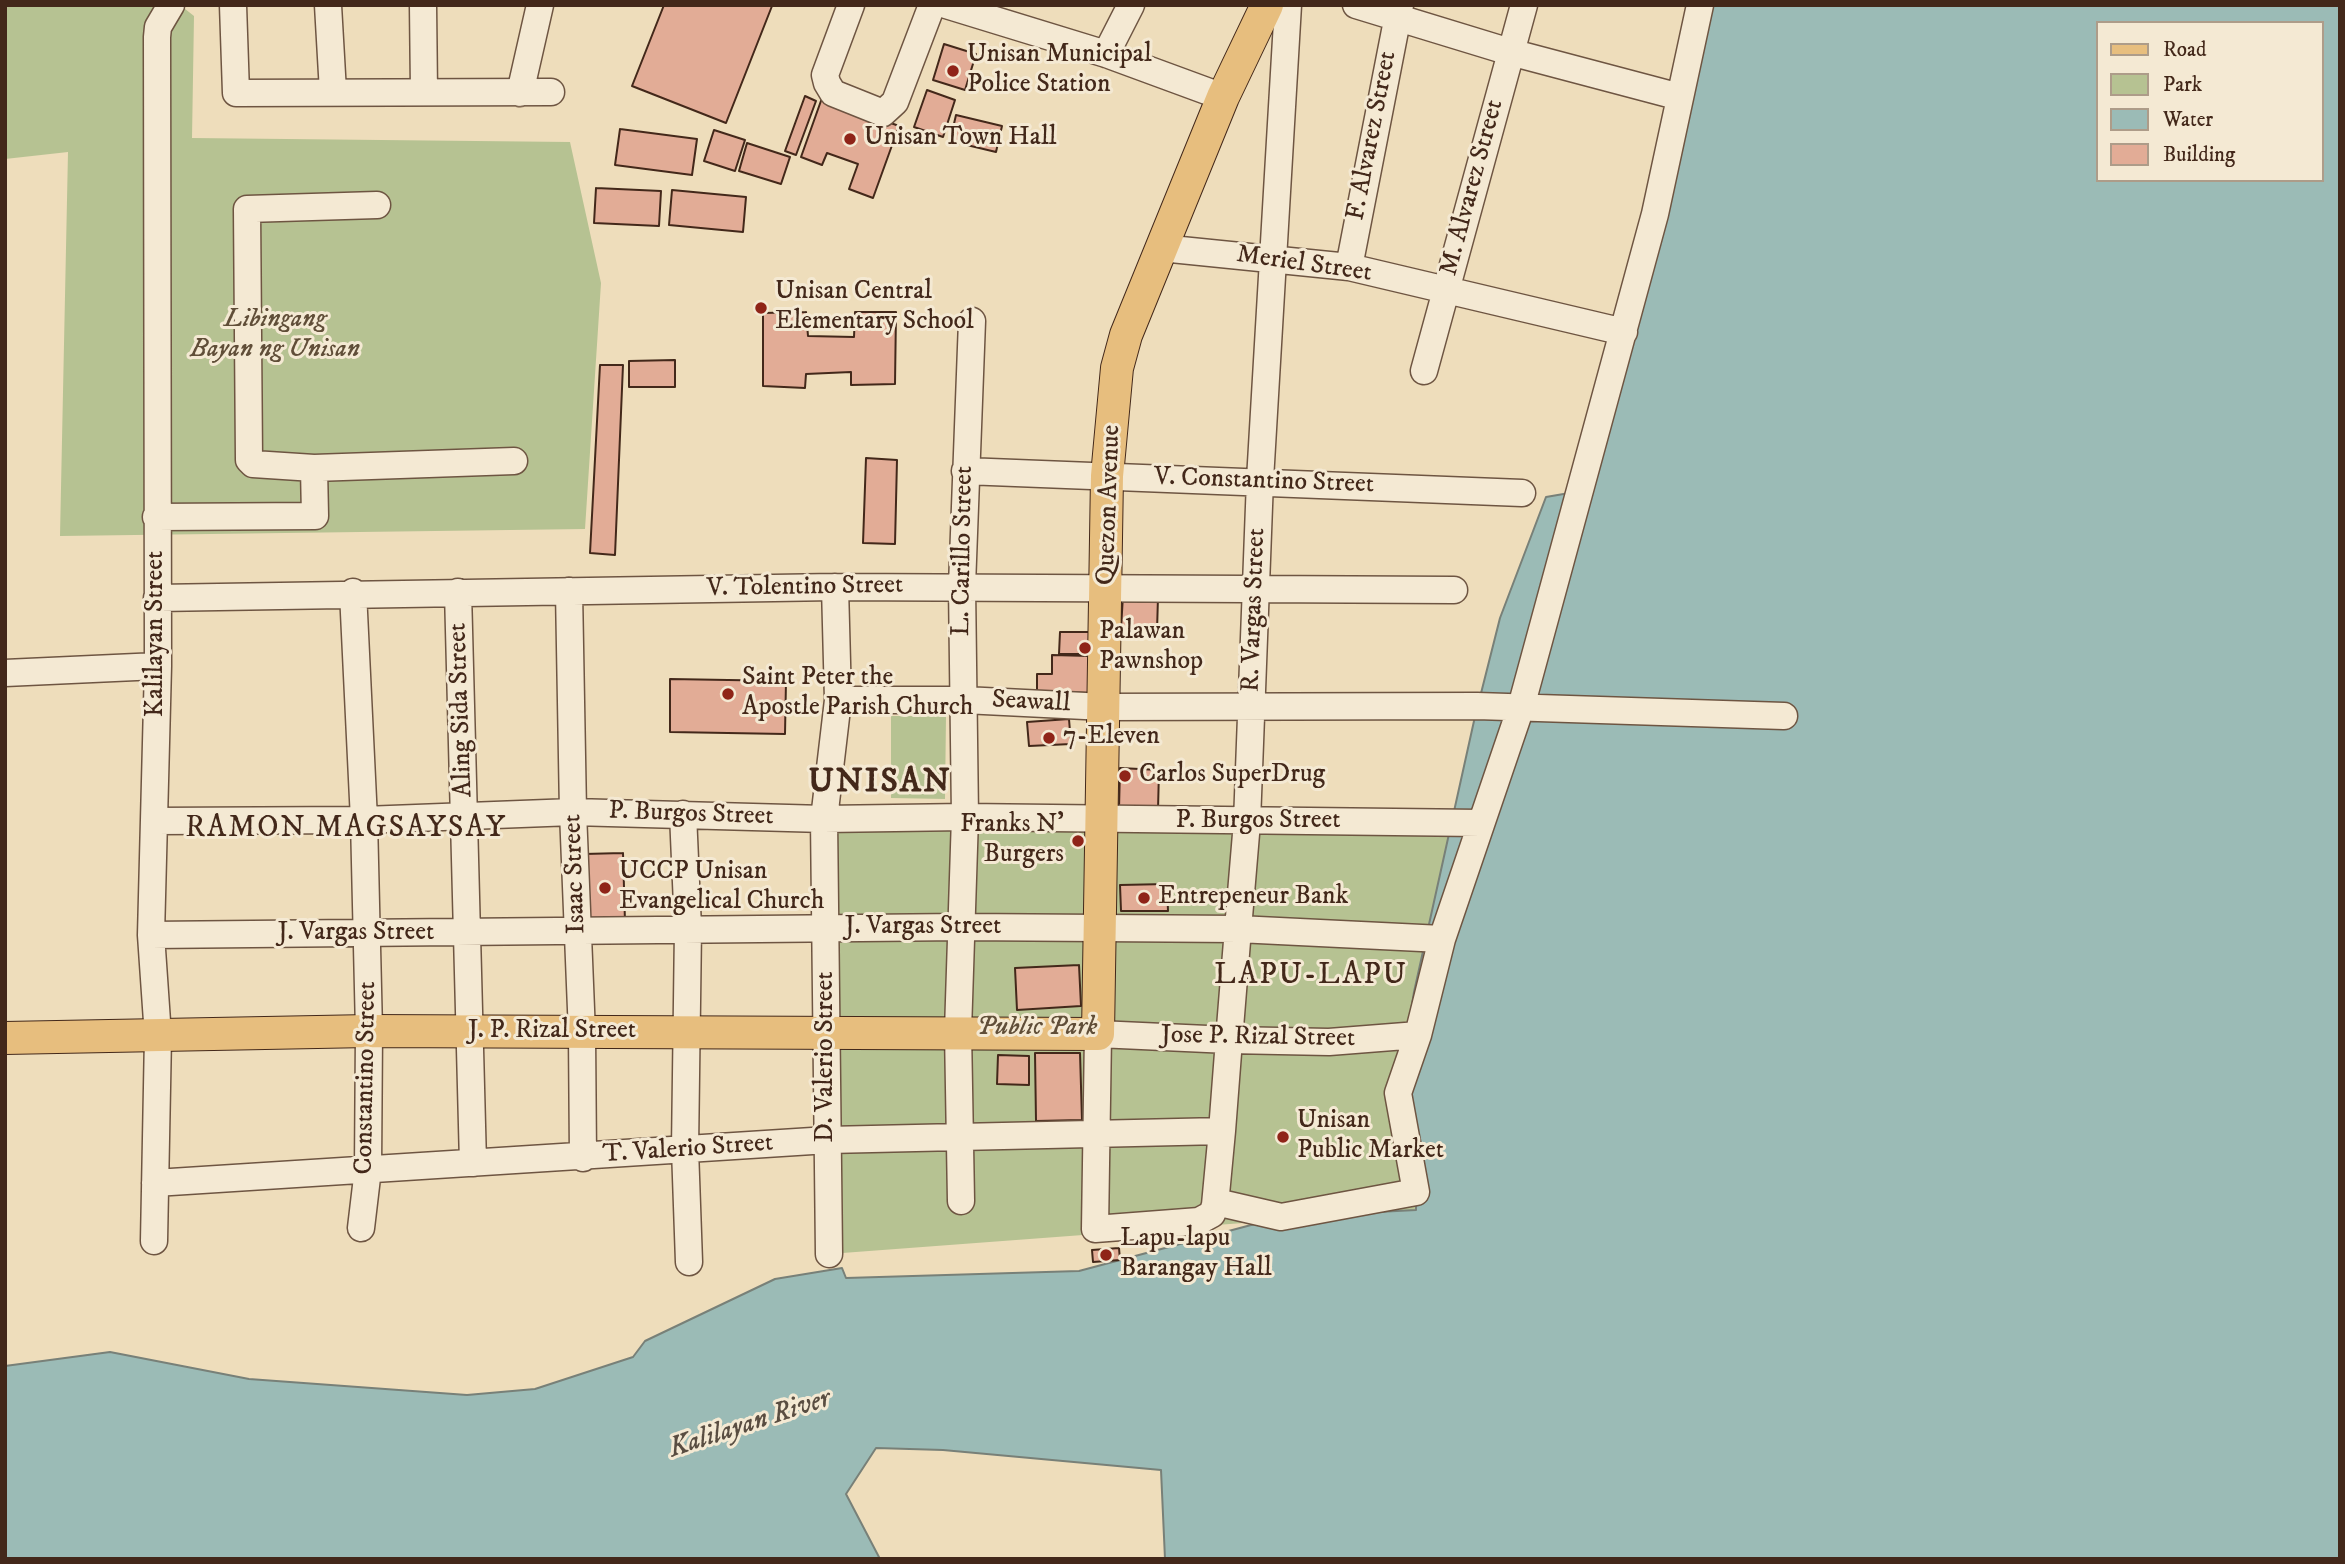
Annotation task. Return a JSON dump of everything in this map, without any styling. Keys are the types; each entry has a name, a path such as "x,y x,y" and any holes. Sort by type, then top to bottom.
{"main road":[{"name":"Quezon Avenue","path":"1098,1034 1107,477 1120,352 1223,97 1267,5"},
{"name":"J. P. Rizal Street","path":"5,1038 369,1031 582,1034 687,1031 958,1031 1098,1034"}],"street":[{"path":"233,5 236,93 551,92"},
{"path":"328,5 333,92"},
{"path":"423,5 424,92"},
{"path":"520,93 540,5"},
{"path":"851,5 825,75 827,83 834,93 883,113 895,102 932,5"},
{"path":"946,5 1106,54 1223,97"},
{"path":"1106,54 1131,5"},
{"name":"R. Vargas Street","path":"1214,1208 1247,822 1260,480 1288,5"},
{"path":"1356,5 1398,12 1510,52 1680,96"},
{"name":"M. Alvarez Street","path":"1424,371 1524,5"},
{"path":"1098,1034 1095,1229 1199,1221 1214,1208 1281,1217 1416,1192 1398,1093 1418,1035 1442,939 1521,707 1656,214 1700,5"},
{"name":"F. Alvarez Street","path":"1349,267 1398,12"},
{"name":"Kalilayan Street","path":"154,1241 158,1037 151,935 159,666 156,517 164,16"},
{"path":"377,205 247,209 247,453 253,464 314,468 514,461"},
{"name":"Meriel Street","path":"1161,248 1349,267 1624,332"},
{"name":"L. Carillo Street","path":"961,1201 958,1031 965,817 962,586 972,321"},
{"path":"156,517 314,516 314,468"},
{"name":"V. Constantino Street","path":"965,471 1260,480 1522,493"},
{"name":"V. Tolentino Street","path":"157,598 354,592 962,586 1454,590"},
{"name":"D. Valerio Street","path":"829,1254 824,819 838,700 835,587"},
{"name":"Isaac Street","path":"569,590 583,1158"},
{"name":"Constantino Street","path":"354,592 364,820 369,1031 368,1168 361,1228"},
{"name":"Aling Sida Street","path":"458,592 473,1163"},
{"path":"5,673 159,666"},
{"name":"Seawall","path":"838,700 964,700 1105,706 1521,707 1784,716"},
{"name":"P. Burgos Street","path":"155,821 364,820 465,814 573,812 824,819 965,817 1101,821 1480,823"},
{"path":"683,814 688,928 685,1149 689,1262"},
{"name":"J. Vargas Street","path":"151,935 962,927 1238,929 1442,939"},
{"name":"Jose P. Rizal Street","path":"1098,1034 1329,1042 1418,1035"},
{"name":"T. Valerio Street","path":"155,1183 368,1168 583,1158 828,1140 1222,1131"}],"green space":[{"name":"Libingang Bayan ng Unisan","path":"5,5 180,5 194,16 192,138 570,142 601,283 585,529 60,536 68,152 5,159"},
{"path":"891,716 946,716 945,799 891,798"},
{"name":"Public Park","path":"824,819 1480,823 1417,1210 829,1254"}],"water":[{"name":"Kalilayan River","path":"1711,5 2340,5 2340,1559 1165,1559 1161,1470 943,1450 876,1448 846,1494 880,1559 5,1559 5,1366 110,1352 249,1379 467,1395 535,1389 633,1357 645,1341 775,1279 842,1268 846,1278 1079,1271 1281,1217 1416,1210 1416,1192 1398,1093 1414,992 1474,721 1500,618 1546,497 1581,491"}],"building":[{"path":"664,5 772,6 726,123 632,86"},
{"name":"Unisan Municipal Police Station","path":"944,44 976,54 965,90 933,80"},
{"path":"927,90 955,100 943,137 914,127"},
{"path":"805,96 816,101 796,155 785,151"},
{"name":"Unisan Town Hall","path":"822,98 899,126 873,198 849,189 858,164 827,153 822,165 801,157"},
{"path":"956,115 1002,126 996,152 950,141"},
{"path":"620,129 697,139 692,175 615,165"},
{"path":"714,130 745,140 735,171 704,161"},
{"path":"747,143 790,157 781,184 739,171"},
{"path":"596,188 661,191 659,226 594,223"},
{"path":"672,190 746,197 743,232 669,225"},
{"path":"806,312 808,336 854,337 855,312 896,312 895,384 851,385 851,372 806,374 805,388 763,386 763,313"},
{"path":"675,360 675,387 629,387 629,361"},
{"path":"600,365 623,365 615,555 590,553"},
{"path":"866,458 897,460 895,544 863,543"},
{"path":"1123,595 1158,597 1157,631 1121,629"},
{"path":"1060,632 1090,632 1090,654 1059,654"},
{"path":"1052,655 1090,656 1090,693 1037,691 1037,674 1052,674"},
{"name":"Saint Peter the Apostle Parish Church","path":"670,679 786,681 785,734 670,732"},
{"name":"7-Eleven","path":"1069,719 1071,744 1029,746 1027,722"},
{"path":"1120,768 1159,770 1158,810 1119,809"},
{"name":"UCCP Unisan Evangelical Church","path":"623,853 625,922 587,923 584,854"},
{"name":"Entrepeneur Bank","path":"1167,884 1168,911 1121,911 1120,885"},
{"path":"1079,965 1081,1006 1017,1010 1015,968"},
{"path":"1035,1053 1080,1053 1082,1120 1036,1121"},
{"path":"998,1055 1029,1056 1029,1085 997,1084"},
{"name":"Lapu-lapu Barangay Hall","path":"1119,1248 1120,1260 1093,1262 1092,1250"}],"place":[{"name":"Unisan Municipal Police Station","path":"953,71"},
{"name":"Unisan Town Hall","path":"850,139"},
{"name":"Unisan Central Elementary School","path":"761,308"},
{"name":"Palawan Pawnshop","path":"1085,648"},
{"name":"Saint Peter the Apostle Parish Church","path":"728,694"},
{"name":"7-Eleven","path":"1049,738"},
{"name":"Carlos SuperDrug","path":"1125,776"},
{"name":"Franks N' Burgers","path":"1078,841"},
{"name":"UCCP Unisan Evangelical Church","path":"605,888"},
{"name":"Entrepeneur Bank","path":"1144,898"},
{"name":"Unisan Public Market","path":"1283,1137"},
{"name":"Lapu-lapu Barangay Hall","path":"1106,1255"}],"district":[{"name":"UNISAN","path":"880,784"},
{"name":"RAMON MAGSAYSAY","path":"346,830"},
{"name":"LAPU-LAPU","path":"1311,977"}]}
